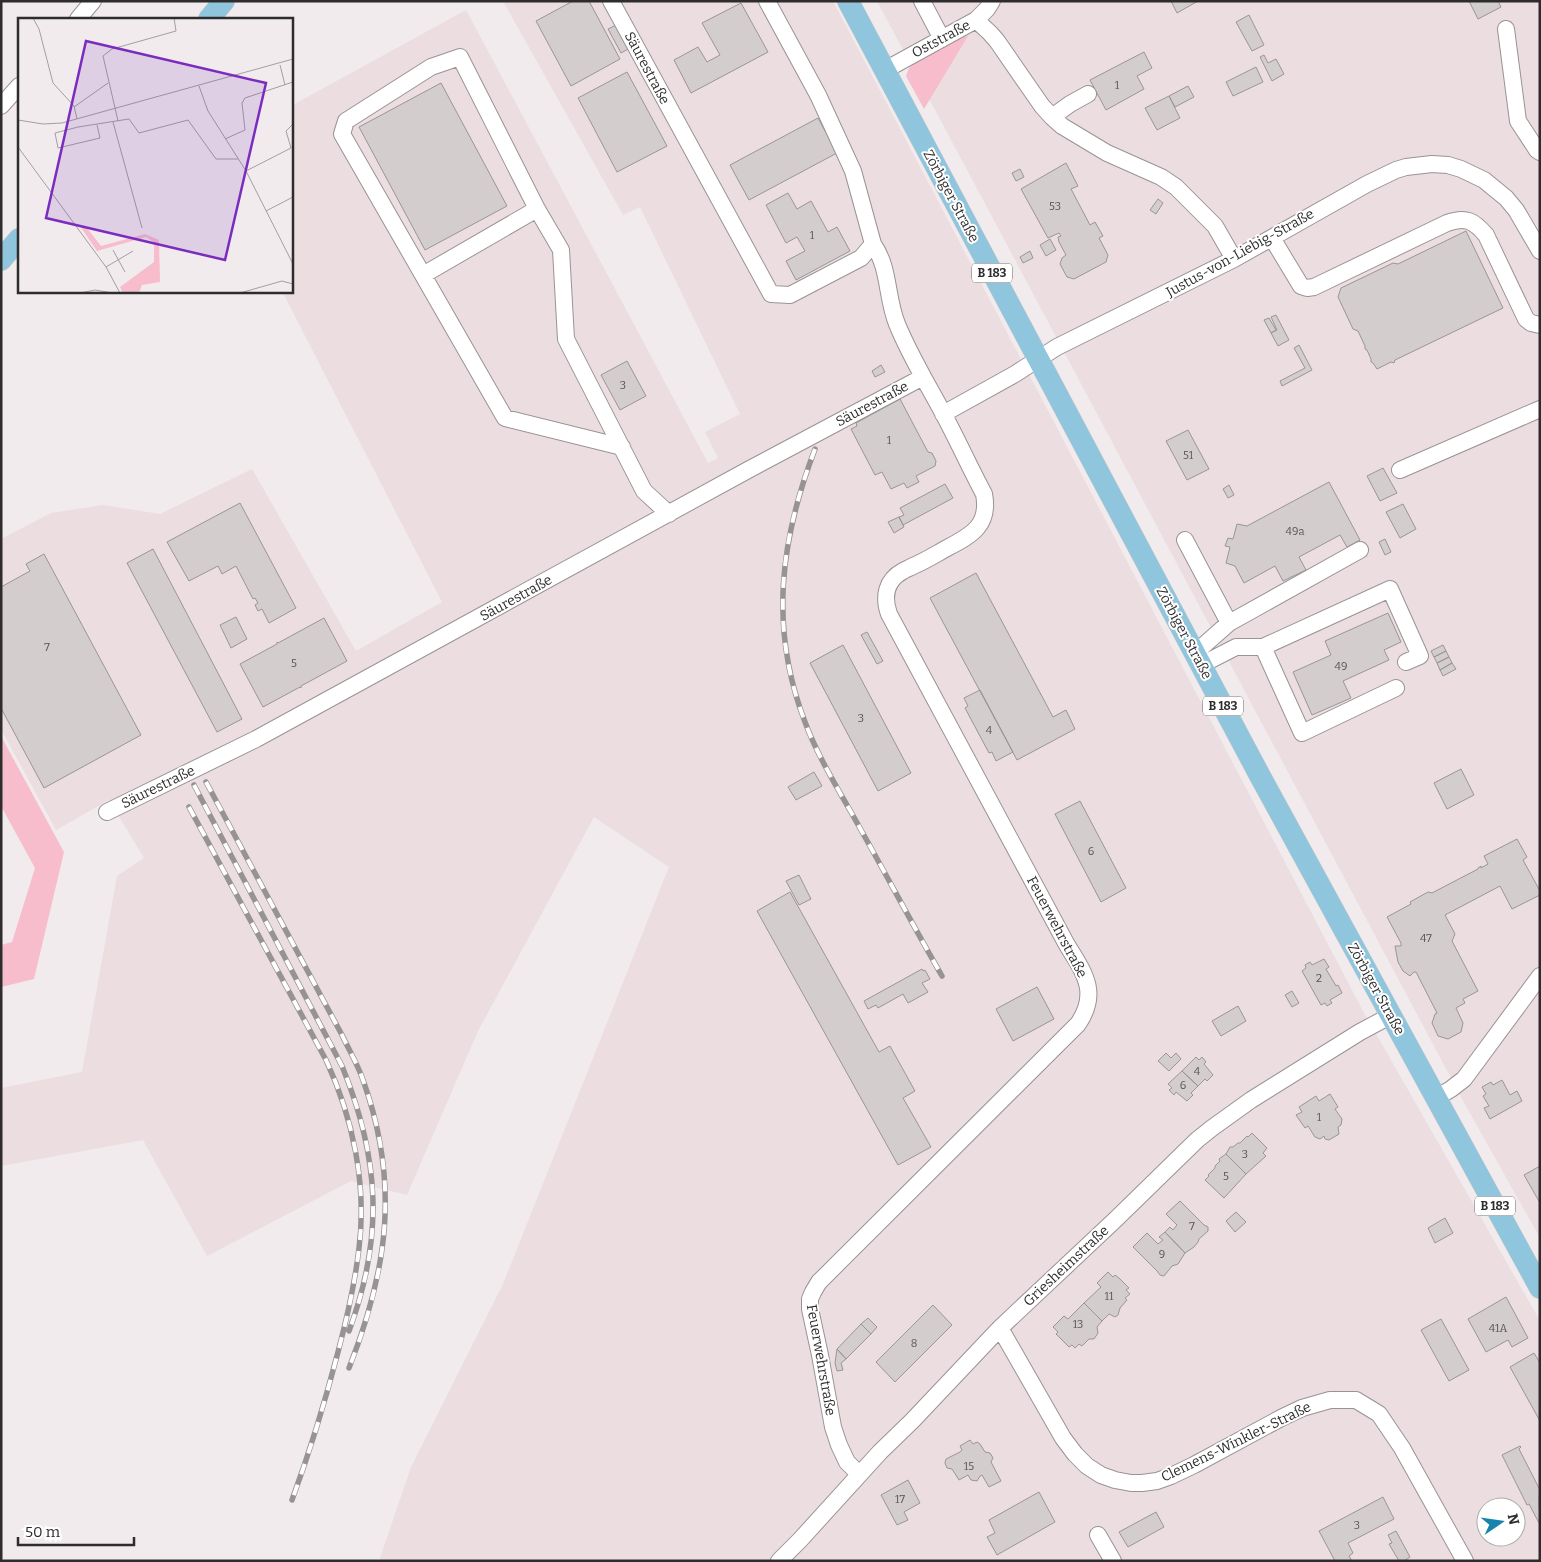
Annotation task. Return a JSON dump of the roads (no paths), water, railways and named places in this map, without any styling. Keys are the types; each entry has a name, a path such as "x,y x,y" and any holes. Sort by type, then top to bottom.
{"main road":[{"path":"210,18 224,1"},
{"name":"Zörbiger Straße","path":"848,1 1198,659 1390,1016 1540,1288"},
{"path":"1,260 18,241"}],"street":[{"path":"79,18 94,1"},
{"name":"Säurestraße","path":"611,1 771,294 790,295 861,258 873,244"},
{"name":"Säurestraße","path":"767,1 818,95 853,171 873,244 879,253 887,277 889,299 896,322 943,414"},
{"path":"922,1 942,39"},
{"name":"Oststraße","path":"885,70 976,20 988,9 992,1"},
{"path":"976,20 990,33 1042,106 1052,117 1062,126 1107,153 1161,177 1176,187 1215,226 1234,258"},
{"path":"1506,29 1518,121 1540,152"},
{"path":"622,447 505,418 342,134 346,121 431,67 460,57 537,209 561,250 566,339 622,447 644,491 669,514"},
{"path":"1,106 18,87"},
{"path":"1052,117 1088,94"},
{"name":"Justus-von-Liebig-Straße","path":"1038,359 1057,347 1272,238 1367,184 1396,170 1417,165 1448,165 1461,168 1484,180 1506,198 1525,224 1540,251"},
{"path":"422,275 537,209"},
{"path":"1272,238 1301,286 1306,288 1314,287 1447,223 1455,220 1470,221 1477,225 1486,235 1526,318 1531,323 1540,325"},
{"path":"943,414 1038,359"},
{"name":"Säurestraße","path":"107,812 256,740 836,422 923,377"},
{"path":"1400,470 1540,409"},
{"name":"Feuerwehrstraße","path":"860,1474 847,1462 833,1427 810,1308 812,1292 819,1282 1078,1024 1089,998 1084,972 1067,946 888,614 886,607 885,599 888,586 897,574 968,537 983,520 986,502 984,494 943,414"},
{"path":"1185,540 1229,623"},
{"path":"1198,659 1229,623 1360,550"},
{"path":"1198,659 1236,647 1264,647 1390,589 1420,656 1406,662"},
{"path":"1264,647 1302,732 1396,688"},
{"path":"1436,1098 1464,1079 1540,976"},
{"name":"Griesheimstraße","path":"779,1561 1000,1328 1212,1128 1251,1100 1353,1036 1390,1016"},
{"name":"Clemens-Winkler-Straße","path":"1000,1328 1049,1415 1075,1454 1087,1466 1101,1475 1123,1482 1142,1483 1164,1478 1194,1465 1302,1408 1330,1400 1356,1400 1379,1414 1398,1442 1465,1561"},
{"path":"1098,1535 1113,1561"}],"railway":[{"path":"815,449 794,517 783,585 786,653 794,687 805,722 824,764 942,976"},
{"path":"206,782 342,1035 361,1074 375,1118 382,1155 385,1190 384,1226 373,1296 349,1368"},
{"path":"194,785 342,1066 355,1100 364,1133 373,1198 368,1263 349,1331"},
{"path":"189,807 326,1060 344,1105 356,1152 361,1200 361,1224 350,1300 322,1408 292,1500"}]}
